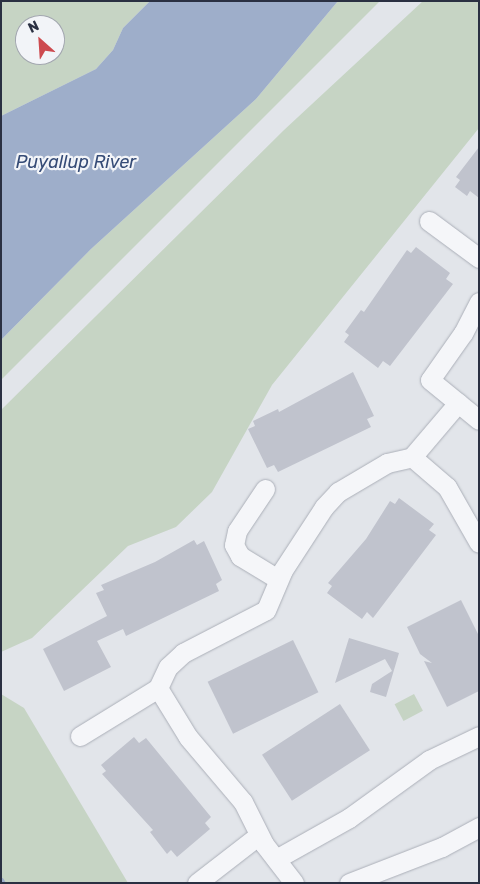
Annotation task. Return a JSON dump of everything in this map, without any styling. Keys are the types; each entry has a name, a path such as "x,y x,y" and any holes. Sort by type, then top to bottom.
{"street":[{"path":"429,221 479,258"},
{"path":"479,302 463,333 430,380 479,420"},
{"path":"80,736 158,688 162,675 183,653 266,610 273,600 278,579 324,507 338,492 387,463 412,457 458,403"},
{"path":"412,457 451,493 479,543"},
{"path":"265,489 237,531 234,544 240,556 278,579"},
{"path":"158,688 188,737 243,802 259,835 294,883"},
{"path":"276,859 349,818 429,760 479,736"},
{"path":"348,883 442,847 479,827"},
{"path":"198,883 259,835"}],"green space":[{"path":"1,1 150,1 123,28 113,50 96,69 1,116"},
{"path":"338,1 380,1 1,380 1,340 91,249 256,99"},
{"path":"423,1 479,1 479,128 272,385 212,492 176,527 128,546 32,638 1,652 1,410 284,130"},
{"path":"1,694 24,708 128,883 1,883"},
{"path":"414,694 423,711 403,721 395,704"}],"water":[{"name":"Puyallup River","path":"150,1 338,1 256,99 91,249 1,340 1,116 96,69 113,50 123,28"}],"building":[{"path":"479,147 479,198 470,191 467,196 455,187 460,180 456,177"},
{"path":"416,247 450,273 446,279 453,284 390,366 383,361 378,368 344,342 349,335 345,332 361,310 364,312 407,250 411,253"},
{"path":"353,372 374,416 367,419 371,427 278,472 274,465 267,468 248,429 255,426 253,421 278,409 279,412"},
{"path":"399,498 434,524 429,530 436,535 373,618 367,612 362,619 327,593 332,586 328,583 366,539 390,501 395,504"},
{"path":"194,540 197,545 204,541 222,580 216,584 219,591 126,636 123,629 97,641 111,667 64,691 43,649 107,616 96,593 104,590 101,585 155,562"},
{"path":"461,600 479,636 479,691 447,707 424,661 432,663 420,654 407,627"},
{"path":"349,638 399,653 386,697 370,692 372,684 392,671 385,659 335,683"},
{"path":"293,640 318,692 233,734 208,682"},
{"path":"340,704 370,750 292,801 262,755"},
{"path":"134,737 139,743 146,738 211,817 205,823 210,829 177,857 171,850 167,854 150,832 153,830 102,774 106,771 101,765"}]}
